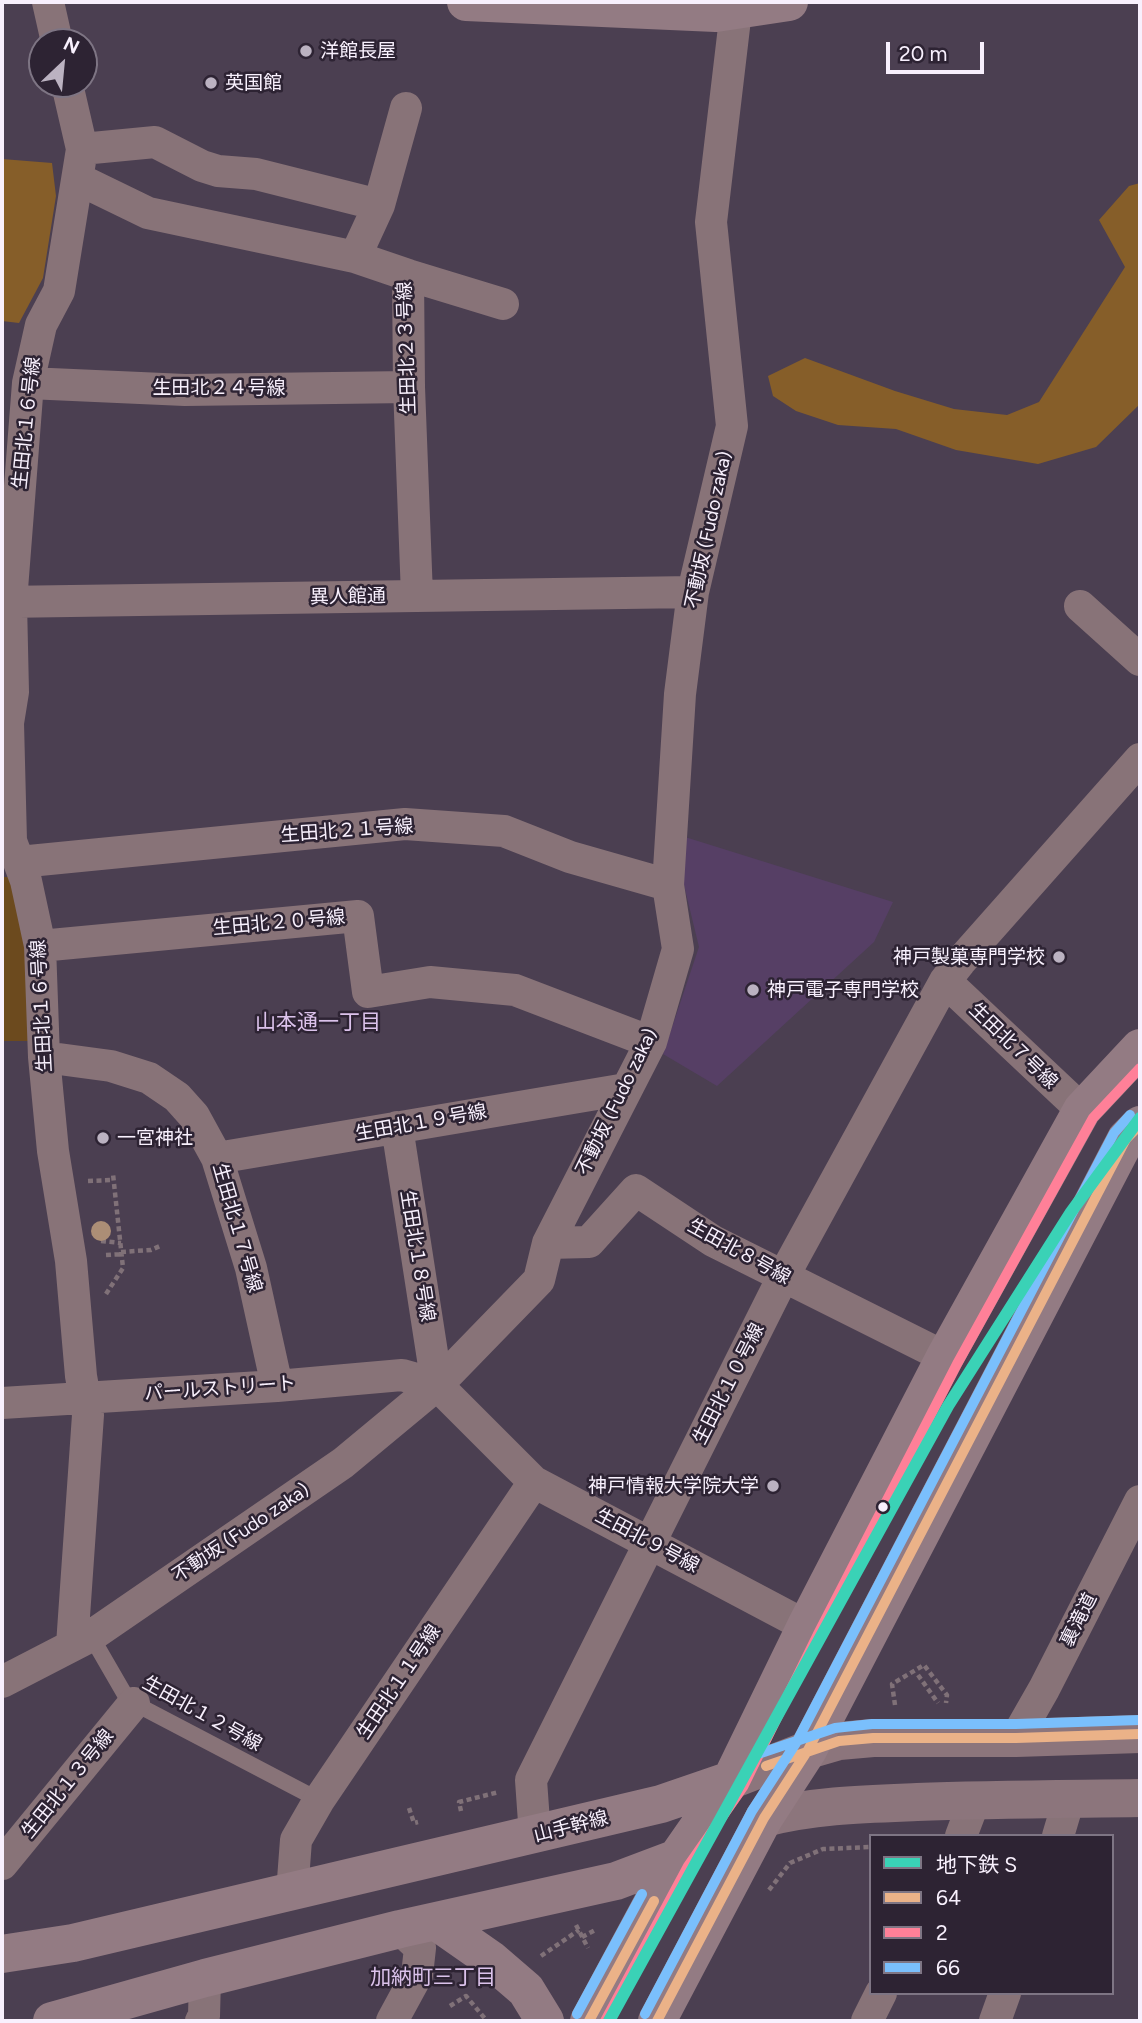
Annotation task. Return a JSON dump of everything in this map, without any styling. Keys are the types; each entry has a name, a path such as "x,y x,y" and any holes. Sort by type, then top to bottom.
{"main road":[{"path":"466,2 716,13 736,6 789,2"},
{"path":"589,2021 676,1859 731,1780 806,1626 946,1357 1082,1110 1140,1048"},
{"path":"657,2021 764,1818 808,1750 1126,1139 1140,1125"},
{"name":"山手幹線","path":"2,1954 73,1943 535,1836 661,1804 731,1780"},
{"path":"52,2021 205,1978 400,1929 616,1881 676,1859 764,1818"},
{"path":"437,1922 490,1959 526,1990 545,2021"}],"street":[{"path":"48,2 54,28"},
{"name":"不動坂 (Fudo zaka)","path":"2,1682 81,1640 342,1463 437,1385 539,1280 548,1242 651,1042 678,949 668,885 680,694 693,592 732,426 711,222 736,6"},
{"name":"生田北１６号線","path":"69,98 80,164 59,291 41,326 28,383 7,602 13,692 8,723 11,841 26,881 40,946 44,1057 53,1151 71,1261 88,1415 81,1640"},
{"path":"355,257 379,205 406,108"},
{"path":"80,164 155,142 202,166 218,171 256,174 379,205"},
{"name":"生田北２３号線","path":"80,164 148,213 355,257 408,275 409,387 417,596"},
{"path":"408,275 503,304"},
{"name":"生田北２４号線","path":"28,383 185,390 409,387"},
{"name":"異人館通","path":"7,602 693,592"},
{"path":"1080,606 1140,660"},
{"name":"生田北１０号線","path":"535,1836 531,1780 783,1278 945,981 1140,758"},
{"name":"生田北２１号線","path":"19,862 405,824 504,831 570,857 668,885"},
{"name":"生田北２０号線","path":"40,946 358,916 368,992 430,982 515,990 651,1042"},
{"name":"生田北７号線","path":"945,981 1082,1110"},
{"name":"生田北１７号線","path":"44,1057 111,1066 149,1078 177,1097 194,1116 217,1158 251,1268 277,1386"},
{"name":"生田北１９号線","path":"217,1158 626,1089"},
{"name":"生田北１８号線","path":"397,1127 437,1385"},
{"name":"生田北８号線","path":"548,1242 589,1242 636,1190 713,1241 946,1357"},
{"name":"パールストリート","path":"2,1403 277,1386 402,1375 437,1385"},
{"name":"生田北９号線","path":"437,1385 534,1482 806,1626"},
{"name":"生田北１１号線","path":"292,1893 296,1840 534,1482"},
{"name":"裏滝道","path":"1016,1738 1140,1501"},
{"name":"生田北１３号線","path":"2,1864 134,1703"},
{"name":"山手幹線","path":"731,1780 839,1741 873,1738 1016,1738 1140,1734"},
{"path":"1059,1834 1069,1798"},
{"path":"764,1818 799,1809 843,1805 975,1799 1140,1798"},
{"path":"962,1834 975,1799"},
{"path":"392,2021 417,1975 420,1948 400,1929"},
{"path":"201,2021 204,2016 205,1978"},
{"path":"867,2021 880,1995"},
{"path":"995,2021 1004,1995"}],"lane":[{"name":"生田北１２号線","path":"81,1640 128,1700 320,1801"}],"path":[{"path":"98,1300 108,1292 123,1268 113,1174"},
{"path":"106,1255 151,1250 160,1246"},
{"path":"892,1684 924,1665 947,1695 946,1703 937,1703 918,1675"},
{"path":"409,1808 414,1824 425,1820"},
{"path":"766,1894 790,1863 823,1849 869,1847"},
{"path":"450,2006 466,1996 487,2021"}],"shaded area":[{"path":"2,159 52,163 56,196 43,278 19,323 2,321"},
{"path":"1140,183 1140,404 1096,447 1038,464 956,450 896,429 838,425 796,411 773,396 768,376 805,358 954,409 1007,415 1039,402 1125,267 1099,220 1129,186"},
{"name":"神戸電子専門学校","path":"685,837 893,902 874,942 717,1086 663,1054 699,947 683,881"},
{"path":"2,877 12,877 28,939 30,1041 2,1041"}],"metro line":[{"name":"S","path":"609,2021 948,1406 1071,1212 1140,1118"}],"transit line":[{"name":"2","path":"605,2021 688,1866 743,1787 819,1632 957,1364 1093,1118 1140,1068"},
{"name":"66","path":"645,2014 752,1811 796,1743 1114,1133 1130,1115"},
{"name":"64","path":"657,2021 764,1818 808,1750 1126,1139 1140,1125"},
{"name":"66","path":"761,1753 835,1728 872,1724 1016,1724 1140,1720"},
{"name":"64","path":"766,1766 839,1741 873,1738 1016,1738 1140,1734"},
{"name":"66","path":"577,2014 642,1894"},
{"name":"64","path":"589,2021 654,1901"}],"place":[{"name":"洋館長屋","path":"306,51"},
{"name":"英国館","path":"211,83"},
{"name":"神戸製菓専門学校","path":"1059,957"},
{"name":"神戸電子専門学校","path":"753,990"},
{"name":"一宮神社","path":"103,1138"},
{"name":"神戸情報大学院大学","path":"773,1486"}],"district":[{"name":"山本通一丁目","path":"318,1023"},
{"name":"加納町三丁目","path":"433,1978"}]}
